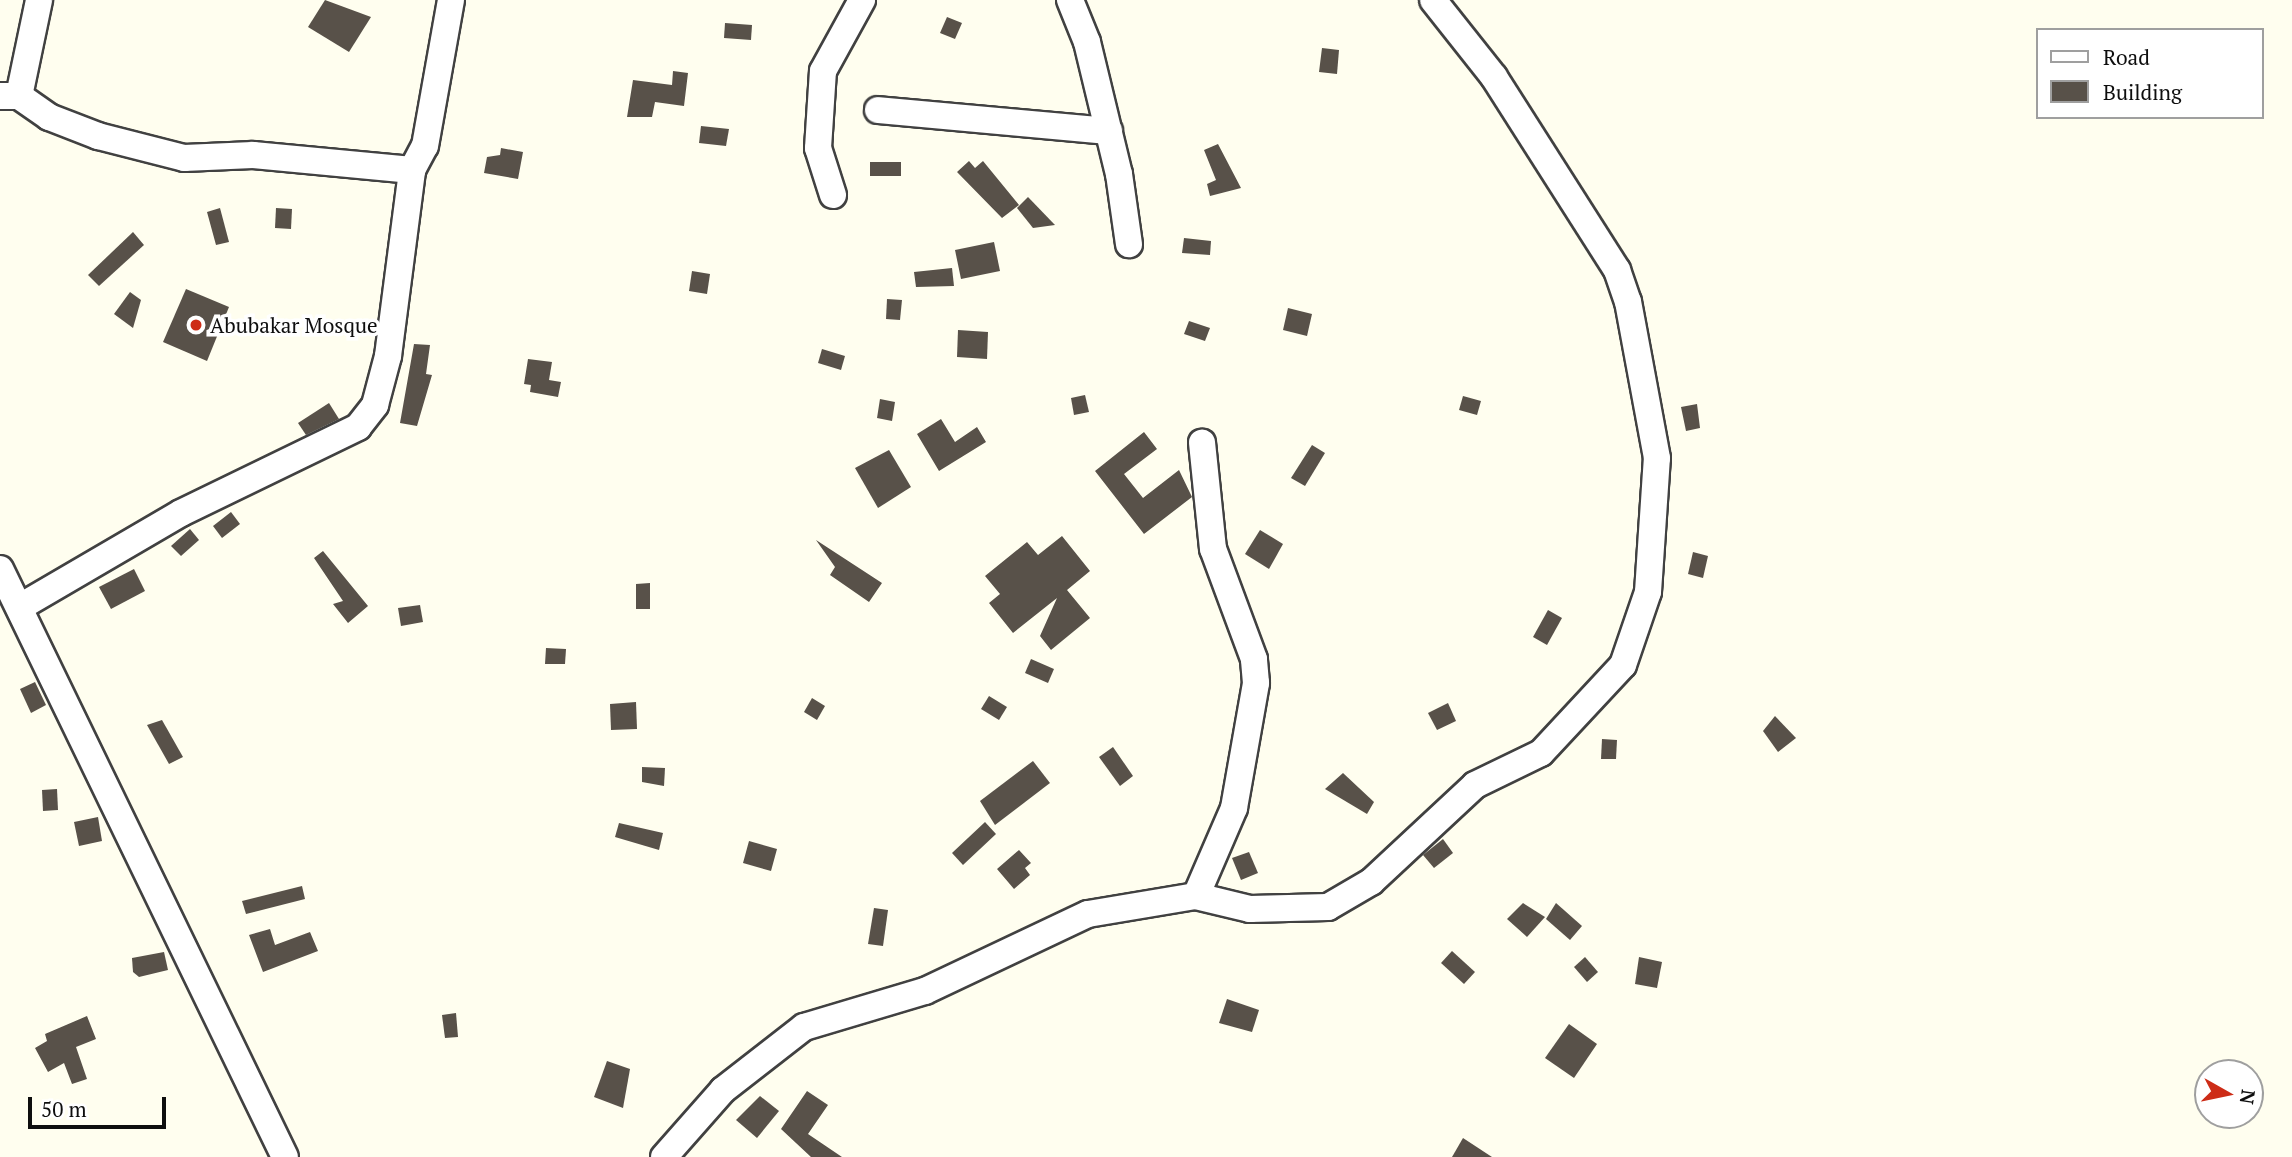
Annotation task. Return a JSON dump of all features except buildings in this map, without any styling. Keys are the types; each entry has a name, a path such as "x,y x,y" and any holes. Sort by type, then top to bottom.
{"street":[{"path":"39,0 10,96 49,117 98,136 184,158 253,155 412,170"},
{"path":"20,607 181,513 358,426 382,384 412,170 425,146 451,0"},
{"path":"833,195 818,148 823,71 862,0"},
{"path":"1070,0 1109,131 1129,244"},
{"path":"664,1157 723,1090 804,1027 925,991 1088,914 1196,896 1250,909 1307,911 1328,907 1371,882 1475,785 1541,753 1570,726 1623,665 1642,619 1657,458 1628,302 1617,270 1494,77 1433,0"},
{"path":"878,110 1109,131"},
{"path":"1196,896 1234,808 1256,682 1254,659 1213,549 1202,443"},
{"path":"0,569 285,1157"}],"place":[{"name":"Abubakar Mosque","path":"196,325"}]}
